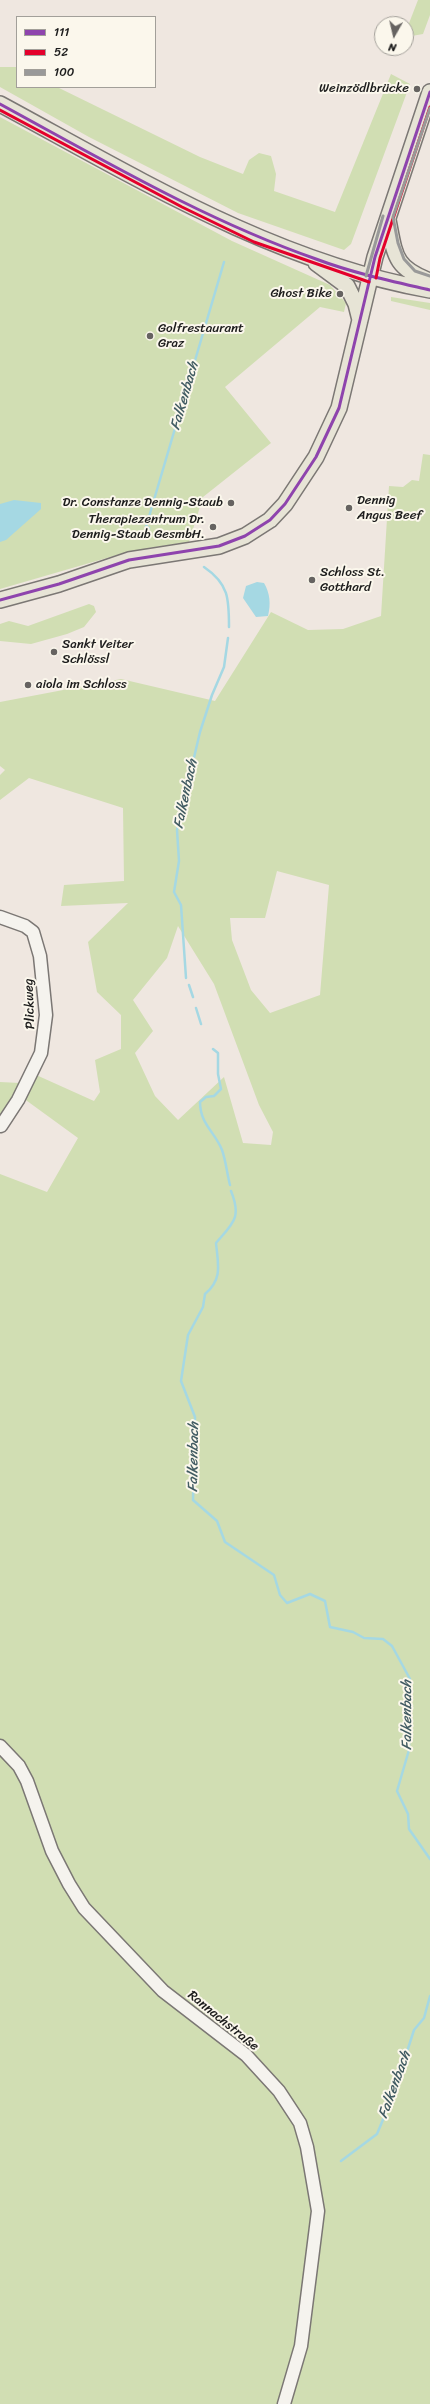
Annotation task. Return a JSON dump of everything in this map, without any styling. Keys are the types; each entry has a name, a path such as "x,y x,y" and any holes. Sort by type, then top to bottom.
{"main road":[{"path":"0,600 52,586 129,560 219,546 245,536 270,520 295,492 329,431 339,408 371,277 388,217 430,92"},
{"path":"0,104 184,202 256,238 371,277 430,290"},
{"path":"388,217 393,244 400,262 412,275 430,281"},
{"path":"312,258 323,270 347,286 356,304 360,321"}],"street":[{"name":"Plickweg","path":"0,917 25,926 33,932 40,956 46,1016 40,1053 18,1100 1,1126"},
{"name":"Rannachstraße","path":"0,1746 19,1766 27,1781 52,1851 69,1884 84,1908 163,1991 246,2055 279,2091 300,2123 307,2147 318,2211 301,2346 284,2404"}],"green space":[{"path":"418,0 430,0 430,15 423,34 414,36 414,16 412,16"},
{"path":"0,67 16,67 16,88 59,88 200,157 243,174 249,160 259,153 271,156 276,174 274,191 335,212 391,74 410,84 351,244 344,250 238,213 89,137 0,87"},
{"path":"0,117 232,241 330,285 346,303 344,312 320,307 225,387 271,443 203,497 189,542 148,548 138,553 124,553 0,589"},
{"path":"391,297 430,303 430,310 391,301"},
{"path":"423,454 430,455 430,2404 0,2404 0,1174 47,1192 78,1138 23,1098 34,1074 94,1101 100,1092 95,1060 121,1049 121,1015 97,992 88,942 128,903 61,906 64,885 124,881 123,808 29,778 0,800 0,775 5,770 0,766 0,702 121,679 215,701 271,612 308,630 343,629 381,616 389,486 403,487 412,480 419,481","holes":["277,871 329,885 320,995 270,1013 251,990 232,940 230,918 265,918","178,926 214,984 259,1105 273,1132 271,1145 243,1143 224,1077 178,1120 155,1096 135,1053 153,1031 133,1000 167,958"]},
{"path":"89,604 94,606 96,612 84,627 67,634 31,644 0,641 0,624 9,621 28,626"},
{"path":"0,1082 20,1083 8,1110 0,1117"}],"water":[{"path":"14,500 41,503 41,509 6,540 0,542 0,504"},
{"path":"257,582 264,583 268,591 270,603 268,616 256,617 243,598 246,586"}],"waterway":[{"name":"Falkenbach","path":"149,528 146,527 224,262"},
{"name":"Falkenbach","path":"204,567 218,580 226,593 229,608 229,627"},
{"name":"Falkenbach","path":"186,978 181,905 174,892 179,861 177,830 200,732 212,695 224,667 228,638"},
{"name":"Falkenbach","path":"189,985 193,997"},
{"name":"Falkenbach","path":"196,1008 201,1024"},
{"name":"Falkenbach","path":"213,1049 218,1053 218,1074 221,1089 214,1096 206,1097 200,1102 202,1116 222,1150 230,1185"},
{"name":"Falkenbach","path":"231,1191 236,1208 236,1214 231,1225 216,1243 218,1264 217,1277 215,1283 205,1294 203,1307 188,1335 181,1381 195,1417 193,1500 217,1521 225,1542 274,1575 280,1595 287,1603 310,1594 325,1601 330,1627 353,1632 364,1638 383,1639 392,1646 410,1679 409,1750 397,1791 408,1814 409,1829 430,1859"},
{"name":"Falkenbach","path":"341,2161 377,2134 392,2098 414,2030 424,2018 430,1996"}],"transit line":[{"name":"111","path":"0,600 59,584 129,560 219,546 245,536 270,520 285,504 316,457 339,408 375,257 430,92"},
{"name":"111","path":"0,104 155,188 234,226 330,264 430,290"},
{"name":"52","path":"376,278 380,258 430,107"},
{"name":"100","path":"430,108 393,217 398,243 404,259 415,271 430,276"},
{"name":"52","path":"0,110 182,207 254,242 369,282"},
{"name":"100","path":"366,276 383,216"}],"place":[{"name":"Weinzödlbrücke","path":"417,89"},
{"name":"Ghost Bike","path":"340,294"},
{"name":"Golfrestaurant Graz","path":"150,336"},
{"name":"Dr. Constanze Dennig-Staub","path":"231,503"},
{"name":"Dennig Angus Beef","path":"349,508"},
{"name":"Therapiezentrum Dr. Dennig-Staub GesmbH.","path":"213,527"},
{"name":"Schloss St. Gotthard","path":"312,580"},
{"name":"Sankt Veiter Schlössl","path":"54,652"},
{"name":"aiola im Schloss","path":"28,685"}]}
